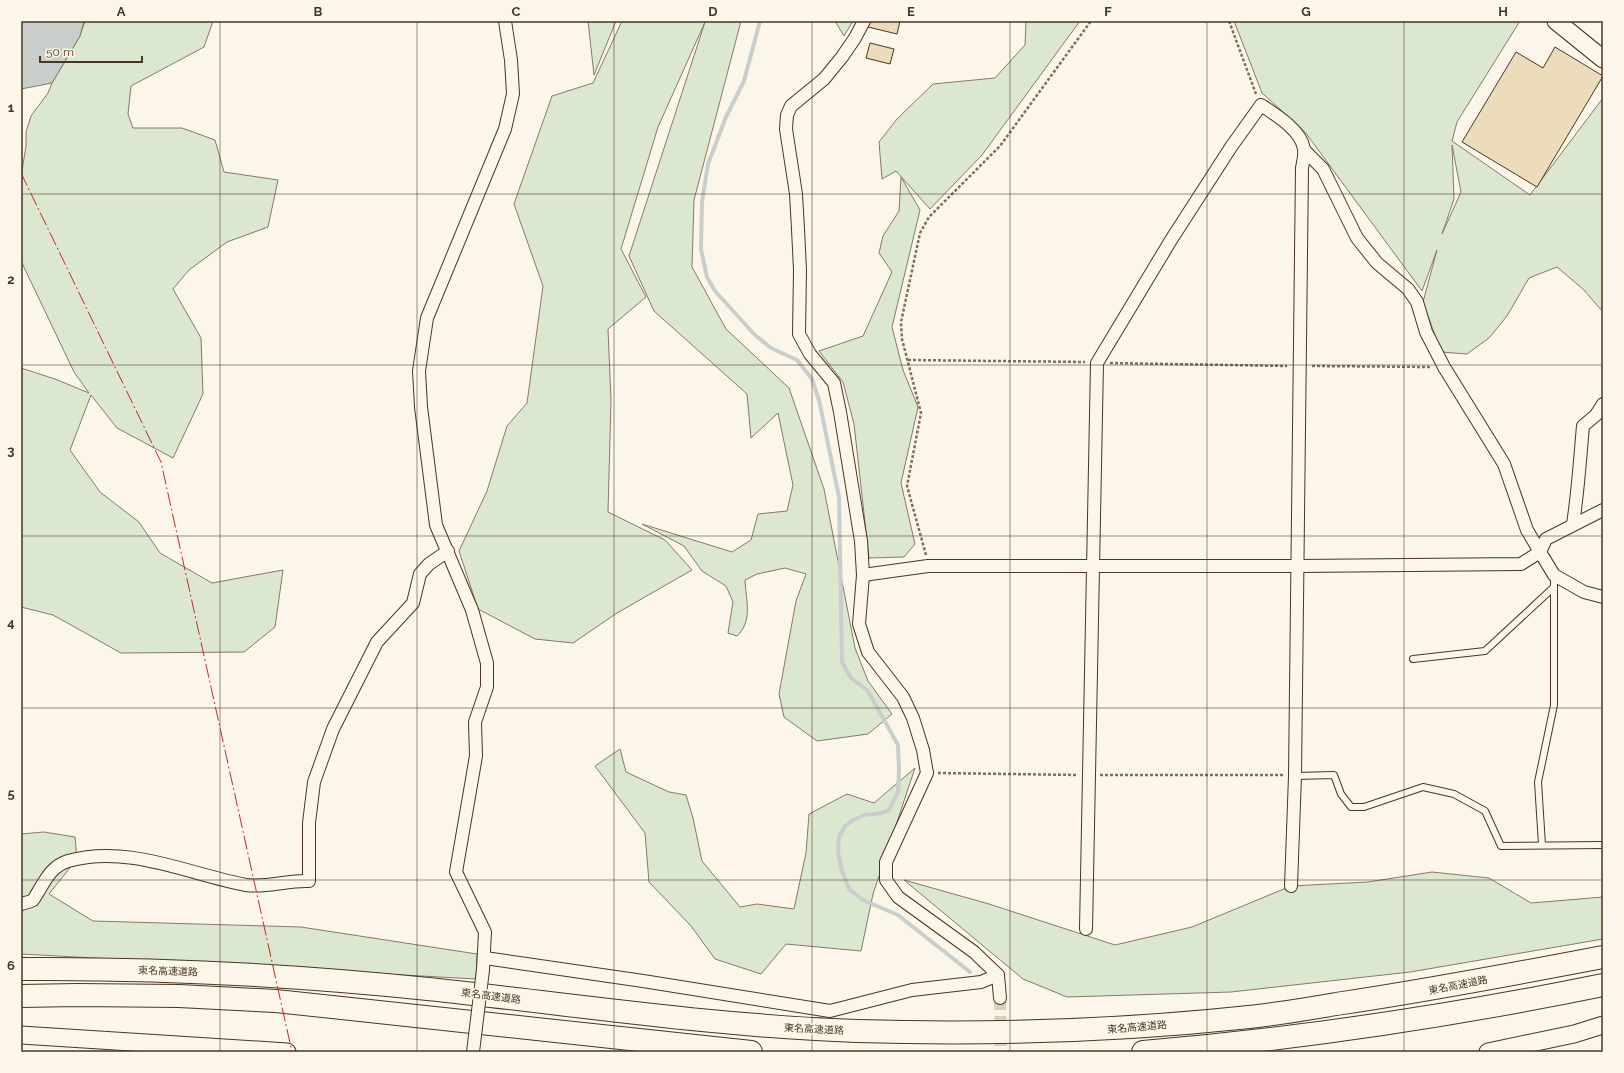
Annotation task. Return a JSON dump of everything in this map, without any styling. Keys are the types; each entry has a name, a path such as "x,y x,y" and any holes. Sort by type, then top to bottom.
{"highway":[{"name":"東名高速道路","path":"21,970 103,969 200,972 307,978 435,990 738,1024 855,1031 987,1033 1086,1031 1251,1017 1438,989 1603,957"},
{"path":"1143,1052 1239,1044 1372,1027 1506,1004 1603,985"},
{"path":"21,996 179,996 276,1002 751,1052"}],"street":[{"path":"473,1052 484,964 485,932 456,872 476,756 475,722 487,687 487,663 472,610 436,525 421,407 420,371 426,318 505,129 513,94 511,60 505,21"},
{"path":"864,21 855,38 824,79 791,106 787,115 786,129 796,194 798,229 800,270 799,334 810,354 834,383 852,478 861,541 863,575 859,624 861,631 868,652 904,697 913,718 923,750 927,773 886,862 886,880 898,897 974,952 998,975 1000,998"},
{"path":"1556,21 1603,59"},
{"path":"1086,929 1096,363 1171,240 1231,147 1261,105 1285,121 1302,143 1305,151 1323,170 1357,238 1377,263 1408,289 1417,302 1426,332 1444,367 1504,464 1527,530 1554,581 1603,597"},
{"path":"1290,886 1295,776 1302,168 1305,151"},
{"path":"1573,524 1578,491 1579,454 1583,426 1596,415 1603,404"},
{"path":"863,575 928,566 1298,566 1521,564 1540,552 1546,539 1603,510"},
{"path":"21,904 33,900 53,869 66,862 88,856 120,856 174,866 248,885 270,885 291,880 309,881 309,823 314,782 333,729 377,642 413,603 420,574 428,564 448,551"},
{"path":"484,964 643,981 830,1011 912,990 981,982 998,975"},
{"path":"1488,1052 1574,1034 1603,1025"},
{"path":"21,1035 287,1052"}],"lane":[{"path":"1413,659 1485,651 1554,581"},
{"path":"1542,845 1538,782 1554,705 1554,581"},
{"path":"1295,776 1334,775 1341,794 1351,807 1364,807 1423,787 1454,794 1485,812 1501,846 1603,844"}],"path":[{"path":"928,566 907,486 921,413 902,339 901,322 920,233 929,218 1000,146 1091,21"},
{"path":"1229,21 1261,105"},
{"path":"908,360 1444,367"},
{"path":"927,773 1295,776"}],"green space":[{"path":"85,21 213,21 204,47 131,86 128,114 133,128 182,128 215,140 224,172 278,180 268,227 227,242 189,270 173,289 201,338 203,394 173,458 117,428 91,395 70,450 100,492 139,522 160,553 212,583 283,570 275,627 244,652 121,653 53,615 21,607 21,368 55,379 89,393 74,372 21,261 21,177 26,146 26,132 31,116 48,93 52,83 80,36"},
{"path":"588,21 616,21 594,75"},
{"path":"622,21 741,21 694,200 692,267 726,329 789,388 824,489 855,648 868,681 892,714 868,734 817,741 784,717 779,694 796,601 806,574 785,568 757,574 745,580 747,617 742,630 737,636 728,633 733,602 726,586 702,571 684,546 642,524 732,552 751,540 758,514 787,511 793,485 778,413 751,438 747,394 654,311 629,256 705,22 658,127 621,249 646,297 608,329 611,401 608,512 665,540 692,570 617,613 573,643 535,639 478,609 459,551 487,491 507,426 527,403 543,286 514,204 552,96 593,83"},
{"path":"835,21 853,21 844,36"},
{"path":"1026,21 1080,21 982,155 930,209 896,171 882,179 879,142 897,119 933,84 995,78 1025,45"},
{"path":"1234,21 1520,21 1457,122 1452,141 1530,195 1603,98 1603,312 1583,289 1557,267 1529,278 1507,316 1489,338 1467,354 1441,352 1423,302 1437,250 1422,291 1305,132 1262,93","holes":["1452,145 1461,192 1442,234 1454,199"]},
{"path":"901,177 920,210 892,327 903,370 918,407 901,483 915,544 904,557 869,558 854,424 843,382 819,351 863,336 892,272 879,253 883,236 899,211"},
{"path":"620,749 626,772 669,792 686,795 693,818 702,861 740,907 757,904 794,909 806,853 809,814 847,794 874,803 915,768 873,894 861,951 786,944 761,974 715,959 691,926 649,882 645,833 595,766"},
{"path":"44,832 75,837 77,859 49,894 93,921 301,927 477,954 476,979 21,954 21,834"},
{"path":"1432,872 1489,878 1531,903 1603,897 1603,939 1410,972 1231,992 1067,997 1023,979 904,880 989,904 1115,945 1192,927 1291,886 1368,882"}],"shaded area":[{"path":"21,21 84,21 80,36 52,83 21,89"}],"building":[{"path":"870,21 900,21 897,34 868,27"},
{"path":"870,43 894,49 890,64 866,58"},
{"path":"1555,47 1603,76 1537,187 1462,142 1516,52 1543,68"}],"waterway":[{"path":"760,21 744,81 726,117 708,164 702,202 701,249 707,277 715,291 755,335 771,348 797,360 812,379 819,400 839,497 842,662 851,678 868,691 898,745 898,792 889,810 882,813 864,815 845,826 839,837 838,852 842,871 849,889 863,900 898,915 970,972"}],"tunnel":[{"path":"1000,998 1001,1052"}],"power":[{"path":"21,173 161,462 292,1052"}]}
